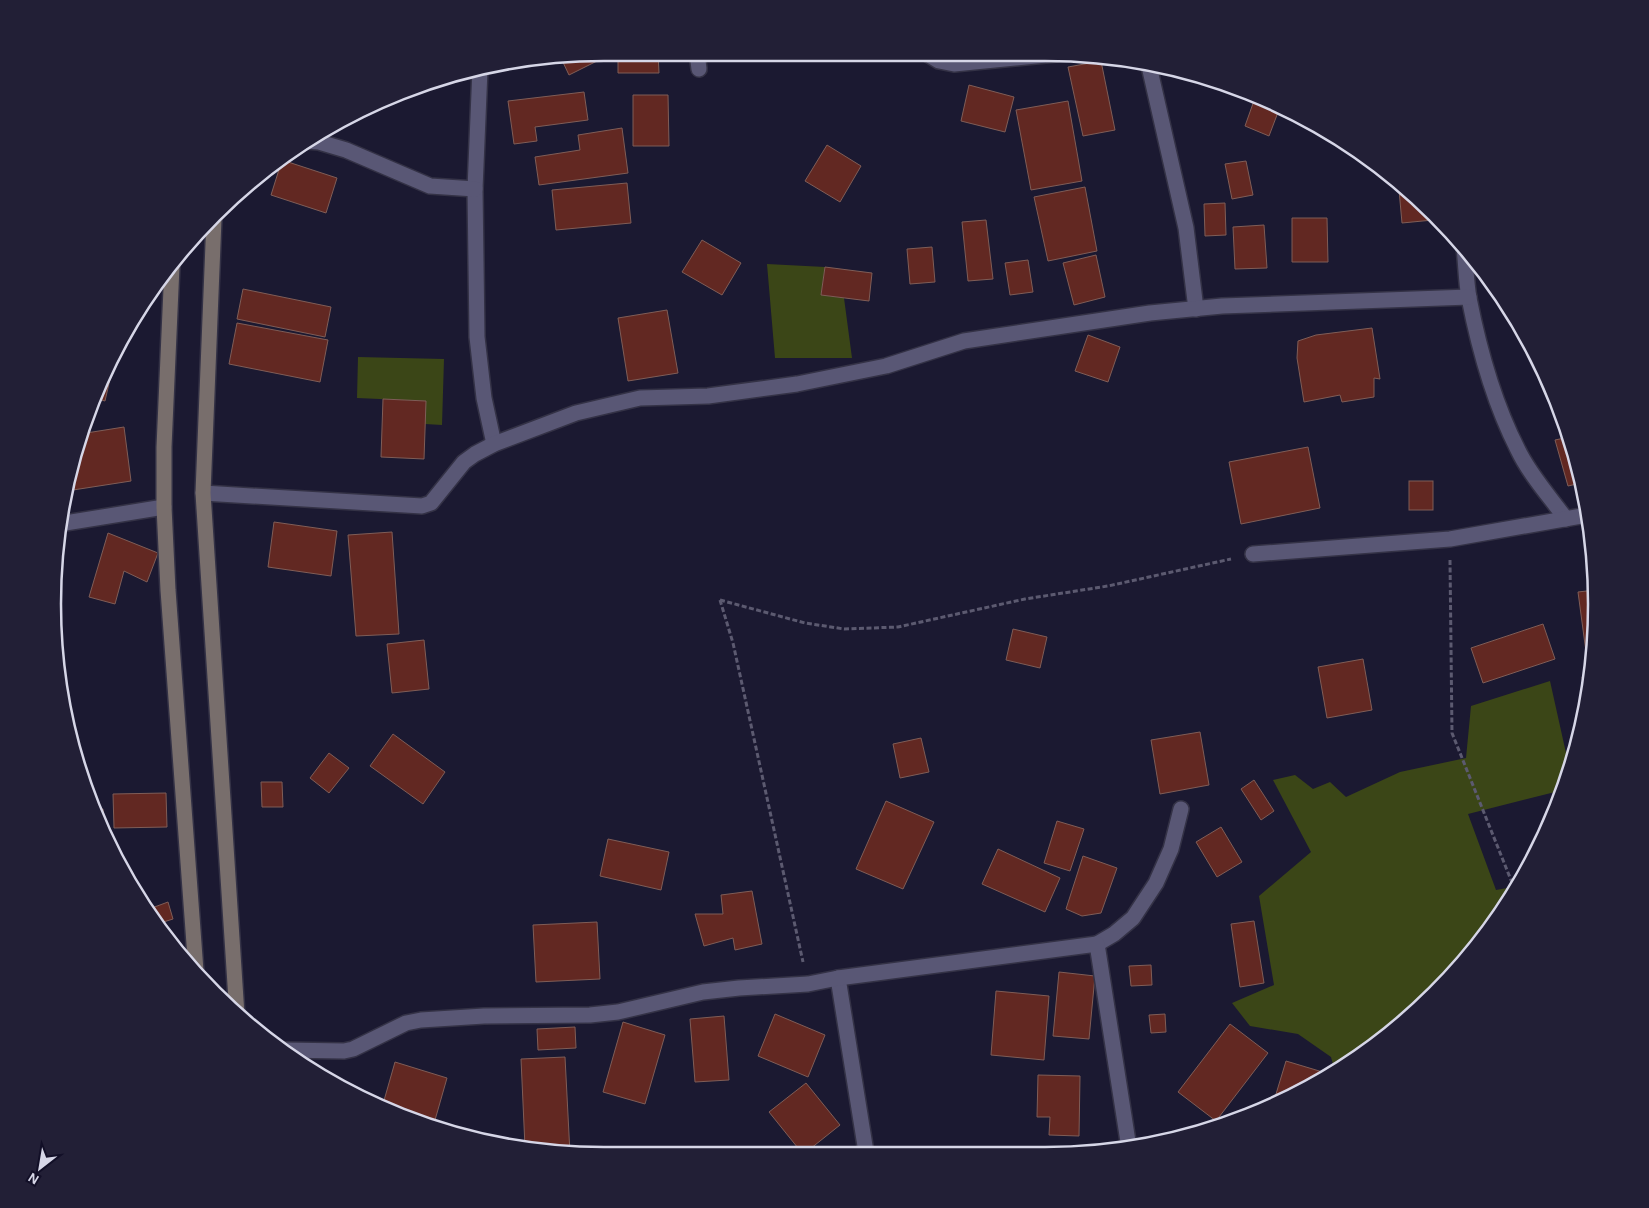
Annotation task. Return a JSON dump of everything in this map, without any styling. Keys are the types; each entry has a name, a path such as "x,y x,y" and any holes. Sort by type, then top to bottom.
{"street":[{"path":"698,61 699,69"},
{"path":"939,61 954,64 985,61"},
{"path":"1150,72 1186,228 1196,309"},
{"path":"480,76 475,189 477,337 484,398 494,444"},
{"path":"320,142 346,150 430,186 475,189"},
{"path":"214,227 203,493 236,1003"},
{"path":"1465,261 1469,297 1485,361 1502,414 1519,452 1566,519"},
{"path":"172,276 164,447 164,507 168,590 195,961"},
{"path":"203,493 422,506 431,503 464,462 494,444 576,413 640,398 708,396 797,384 886,366 964,341 1150,313 1222,306 1469,297"},
{"path":"68,523 164,507"},
{"path":"1253,554 1450,539 1580,516"},
{"path":"295,1050 344,1051 353,1049 406,1023 421,1020 484,1016 590,1015 636,1009 703,992 808,984 838,978 1097,944 1114,934 1133,918 1156,883 1171,849 1182,810"},
{"path":"1097,944 1128,1140"},
{"path":"838,978 865,1147"}],"path":[{"path":"1450,539 1452,733 1511,881"},
{"path":"808,984 732,643 720,600 805,623 844,630 898,627 1025,599 1108,586 1253,554"}],"green space":[{"path":"767,264 825,267 821,295 844,298 852,358 775,358"},
{"path":"358,357 444,359 442,425 425,424 425,401 357,398"},
{"path":"1550,681 1566,754 1553,792 1468,814 1496,890 1507,888 1496,906 1476,934 1429,988 1375,1035 1333,1064 1331,1057 1298,1034 1250,1026 1232,1003 1274,985 1259,896 1311,852 1273,780 1295,775 1313,789 1330,782 1346,797 1400,772 1466,758 1471,706"}],"building":[{"path":"597,61 569,75 563,63"},
{"path":"618,61 658,61 659,73 618,73"},
{"path":"1090,63 1102,64 1115,130 1083,136 1068,67"},
{"path":"969,85 1014,97 1005,132 961,121"},
{"path":"584,92 588,120 535,127 537,141 514,144 508,101"},
{"path":"633,95 668,95 669,146 633,146"},
{"path":"1068,101 1082,181 1031,190 1016,110"},
{"path":"1253,103 1277,114 1269,136 1245,126"},
{"path":"622,128 628,173 539,185 535,157 580,150 578,135"},
{"path":"827,145 861,166 840,202 805,181"},
{"path":"1246,161 1253,195 1232,199 1225,164"},
{"path":"289,162 337,178 326,213 271,195 279,169"},
{"path":"627,183 631,223 556,230 552,190"},
{"path":"1085,187 1097,251 1048,261 1034,197"},
{"path":"1399,193 1429,220 1402,223"},
{"path":"1225,203 1226,235 1205,236 1204,204"},
{"path":"1292,218 1327,218 1328,262 1292,262"},
{"path":"986,220 993,279 968,281 962,222"},
{"path":"1264,225 1267,268 1235,269 1233,227"},
{"path":"702,240 741,263 722,295 682,272"},
{"path":"932,247 935,282 910,284 907,249"},
{"path":"1096,255 1105,297 1074,305 1063,263"},
{"path":"1028,260 1033,292 1010,295 1005,263"},
{"path":"825,267 872,273 869,301 821,295"},
{"path":"243,289 331,307 325,337 237,319"},
{"path":"667,310 678,373 628,381 618,318"},
{"path":"237,323 328,340 320,382 229,364"},
{"path":"1372,328 1380,379 1374,378 1374,397 1342,402 1340,395 1304,402 1297,358 1298,341 1316,335"},
{"path":"1088,335 1120,347 1108,382 1075,371"},
{"path":"110,381 105,401 101,400"},
{"path":"383,399 426,401 424,459 381,457"},
{"path":"124,427 131,481 74,490 89,433"},
{"path":"1562,439 1574,485 1568,486 1555,440"},
{"path":"1308,447 1320,508 1241,524 1229,462"},
{"path":"1409,481 1433,481 1433,510 1409,510"},
{"path":"274,522 337,531 331,576 268,567"},
{"path":"392,532 399,634 356,636 348,535"},
{"path":"108,533 158,553 147,582 124,571 115,604 89,597"},
{"path":"1588,591 1586,650 1578,592"},
{"path":"1543,624 1555,659 1483,683 1471,648"},
{"path":"1013,629 1047,637 1040,668 1006,660"},
{"path":"424,640 429,689 392,693 387,644"},
{"path":"1363,659 1372,710 1327,718 1318,667"},
{"path":"1200,732 1209,785 1160,794 1151,740"},
{"path":"393,734 445,772 423,804 370,766"},
{"path":"921,738 929,772 900,778 893,744"},
{"path":"329,753 349,768 329,793 310,778"},
{"path":"1254,780 1274,811 1261,820 1241,789"},
{"path":"261,782 282,782 283,807 262,807"},
{"path":"166,793 167,827 114,828 113,794"},
{"path":"886,801 934,822 903,889 856,869"},
{"path":"1057,821 1084,829 1070,871 1044,863"},
{"path":"1221,827 1242,862 1217,877 1196,842"},
{"path":"608,839 669,852 661,890 600,876"},
{"path":"998,849 1060,878 1045,912 982,884"},
{"path":"1083,856 1117,868 1101,913 1082,916 1066,909"},
{"path":"752,891 762,944 735,950 733,938 704,946 695,914 723,914 721,895"},
{"path":"168,902 173,919 164,922 154,907"},
{"path":"1254,921 1264,983 1240,987 1231,924"},
{"path":"597,922 600,979 536,982 533,925"},
{"path":"1151,965 1152,985 1131,986 1129,966"},
{"path":"1059,972 1095,976 1089,1039 1053,1036"},
{"path":"996,991 1049,996 1044,1060 991,1055"},
{"path":"775,1014 825,1035 808,1077 758,1056"},
{"path":"1165,1014 1166,1032 1151,1033 1149,1015"},
{"path":"724,1016 729,1080 695,1082 690,1019"},
{"path":"623,1022 665,1035 645,1104 603,1092"},
{"path":"1230,1024 1268,1053 1218,1118 1214,1119 1178,1092"},
{"path":"575,1027 576,1048 538,1050 537,1029"},
{"path":"565,1057 570,1146 525,1141 521,1059"},
{"path":"1286,1061 1320,1071 1285,1091 1276,1095"},
{"path":"395,1062 447,1078 435,1120 384,1100"},
{"path":"1038,1075 1080,1076 1079,1136 1049,1135 1050,1117 1037,1117"},
{"path":"806,1083 840,1125 812,1147 797,1147 769,1112"}]}
